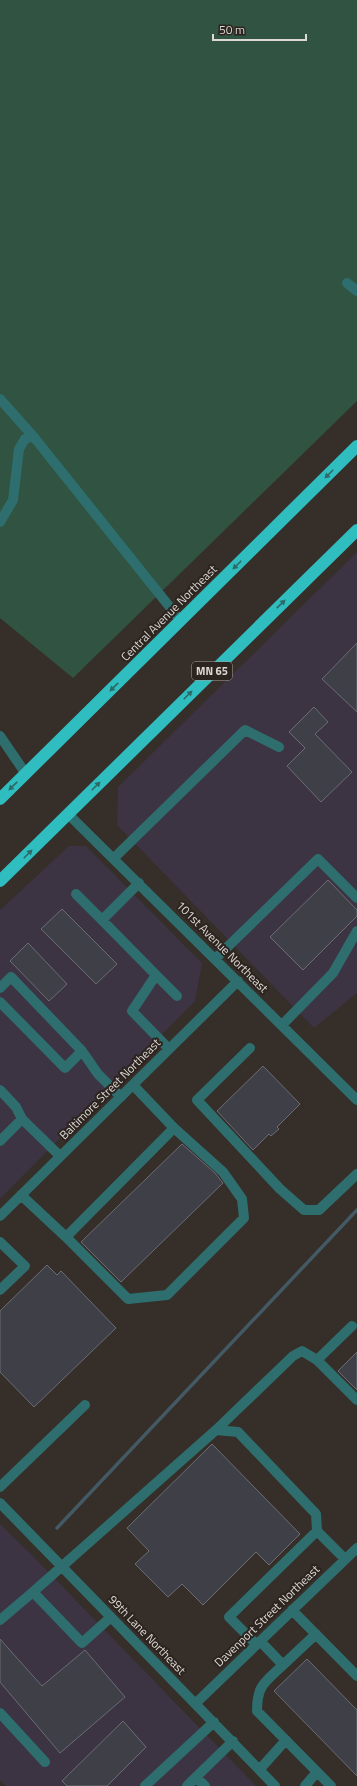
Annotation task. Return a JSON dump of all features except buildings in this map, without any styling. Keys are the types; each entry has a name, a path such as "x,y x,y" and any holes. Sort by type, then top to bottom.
{"highway":[{"name":"Central Avenue Northeast","path":"0,799 357,446"},
{"name":"MN 65","path":"0,881 357,530"}],"street":[{"path":"347,282 357,291"},
{"path":"0,399 33,436 181,621"},
{"path":"0,522 13,500 19,449 25,439 33,436"},
{"path":"114,858 245,730 279,747"},
{"path":"0,736 26,774"},
{"name":"101st Avenue Northeast","path":"68,814 357,1100"},
{"path":"215,959 318,859 357,898"},
{"path":"102,920 139,883"},
{"path":"76,894 177,996"},
{"path":"282,1025 333,973 357,931"},
{"path":"156,975 132,1011 169,1049"},
{"path":"0,988 10,977 82,1051 98,1074 120,1097"},
{"name":"Baltimore Street Northeast","path":"0,1216 238,981"},
{"path":"0,1002 65,1068 82,1051"},
{"path":"250,1048 197,1100 280,1189 304,1210 319,1210 357,1174"},
{"path":"21,1195 66,1237 128,1299 167,1295 244,1218 242,1199 223,1172 174,1128 133,1085"},
{"path":"0,1090 16,1107 22,1119 60,1156"},
{"path":"0,1141 22,1119"},
{"path":"66,1237 174,1128"},
{"path":"0,1242 25,1266 0,1290"},
{"path":"317,1360 352,1326"},
{"path":"0,1620 216,1430 293,1356 302,1351 317,1360 357,1400"},
{"path":"0,1486 85,1405"},
{"path":"216,1430 238,1432 316,1514 317,1531 345,1559"},
{"name":"99th Lane Northeast","path":"0,1503 276,1786"},
{"path":"283,1665 229,1617 317,1531"},
{"name":"Davenport Street Northeast","path":"196,1703 357,1548"},
{"path":"33,1592 82,1643 111,1617"},
{"path":"292,1610 357,1676"},
{"path":"316,1634 262,1685 257,1696 257,1704 258,1711 331,1786"},
{"path":"0,1713 45,1762"},
{"path":"145,1786 214,1722"},
{"path":"260,1769 286,1740"},
{"path":"187,1786 233,1741"},
{"path":"305,1786 317,1772"},
{"path":"196,1777 205,1786"}],"shaded area":[{"path":"357,552 357,993 314,1028 117,825 118,787"},
{"path":"69,846 86,846 202,963 195,1001 0,1199 0,910"},
{"path":"0,1524 256,1786 6,1786 0,1780"}],"green space":[{"path":"0,0 357,0 357,401 73,678 0,618"}],"waterway":[{"path":"57,1528 357,1210"}]}
